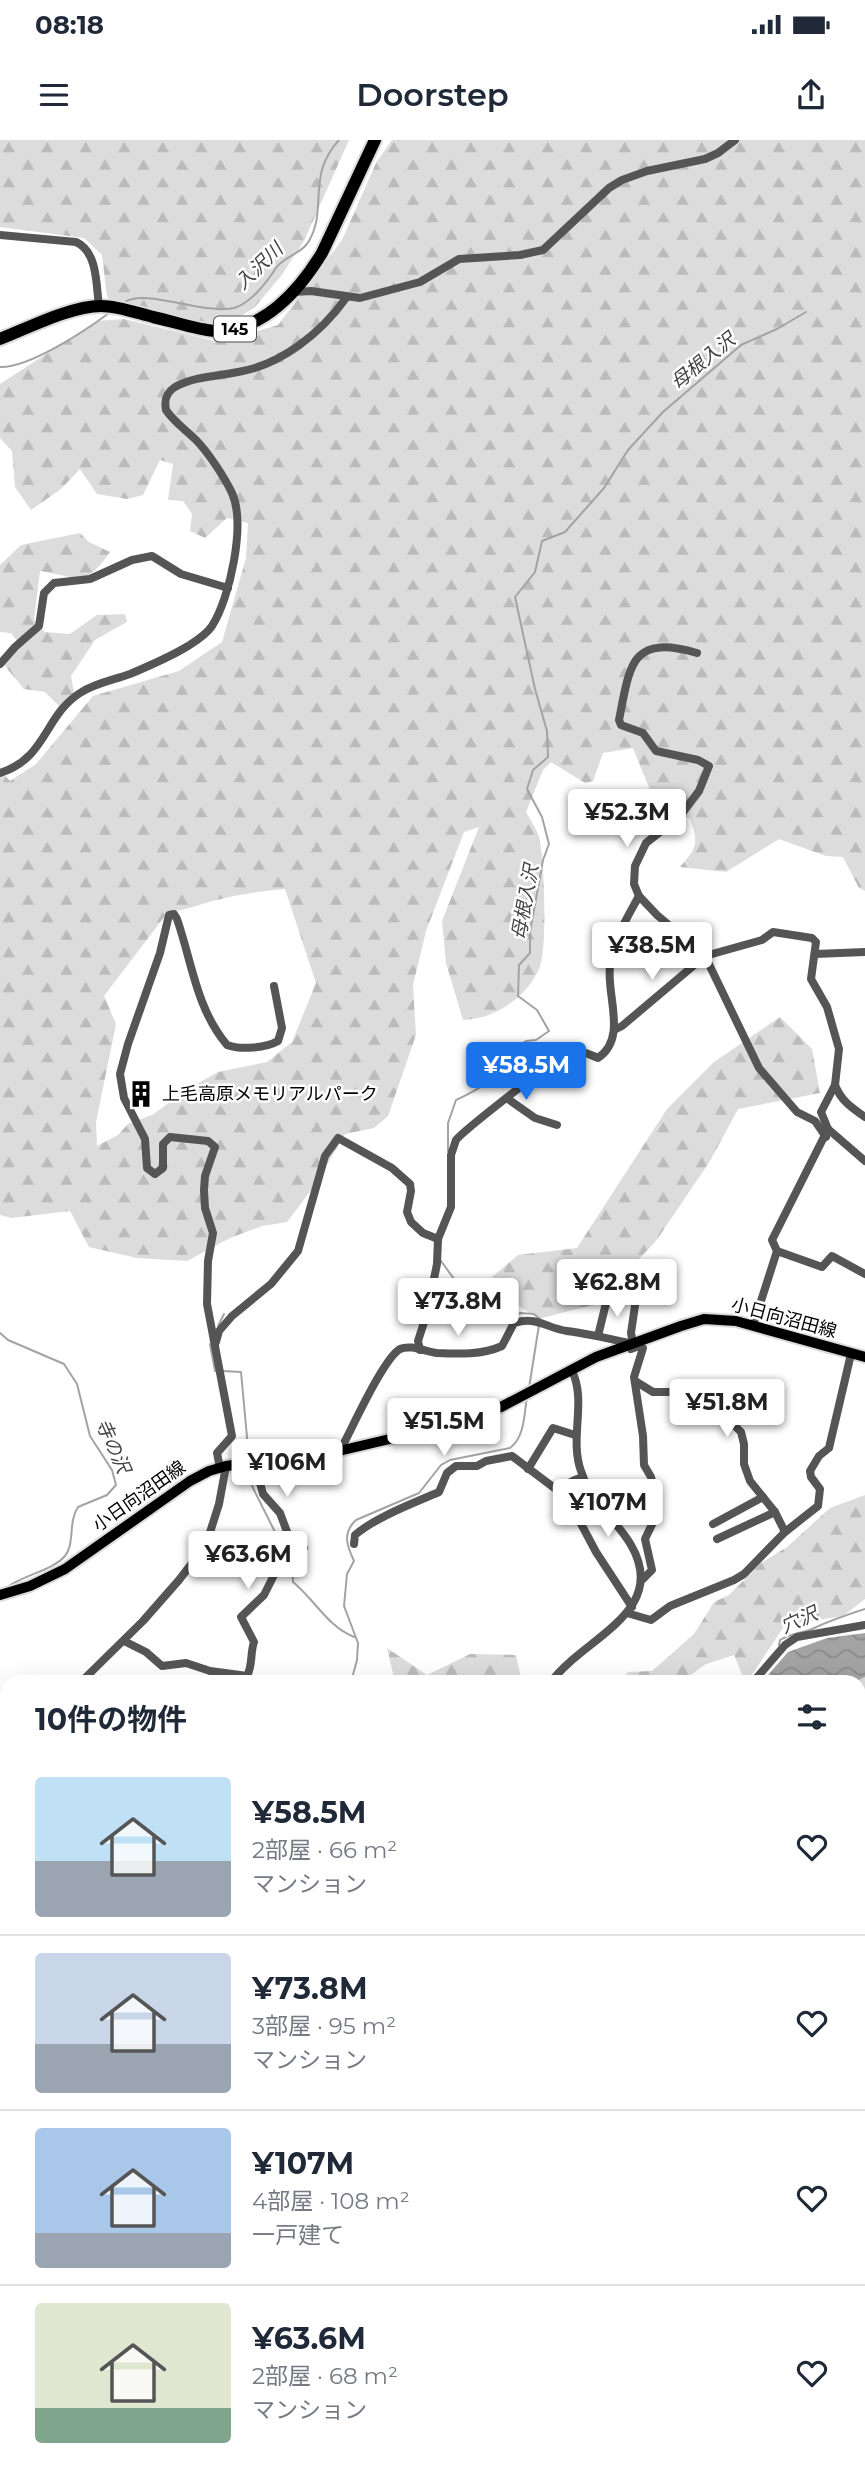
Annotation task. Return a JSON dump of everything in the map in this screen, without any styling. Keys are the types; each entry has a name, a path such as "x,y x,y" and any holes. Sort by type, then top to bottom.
{"highway":[{"name":"145","path":"0,339 77,310 99,306 213,331 237,329 254,323 269,314 312,269 375,140"}],"main road":[{"name":"小日向沼田線","path":"0,1595 30,1586 58,1573 190,1481 223,1467 343,1450 479,1415 520,1399 596,1357 704,1319 719,1319 753,1326 865,1357"}],"street":[{"path":"290,293 311,291 360,298 420,282 459,259 520,255 543,250 609,188 622,180 647,171 705,159 735,140"},
{"path":"0,234 76,242 81,245 93,261 99,306"},
{"path":"0,773 20,764 33,753 62,708 82,691 186,648 207,633 223,606 236,534 236,502 201,446 166,410 166,397 175,387 191,381 255,368 275,359 313,335 337,312 346,298"},
{"path":"0,664 15,646 39,625 44,593 54,583 90,579 132,560 152,556 181,574 228,588"},
{"path":"698,653 666,646 645,650 638,656 621,708 621,725 643,733 656,751 698,760 709,766 699,791 680,816 646,844 634,874 634,884 639,896 657,915 705,957 759,1068 797,1112 815,1121 865,1161"},
{"path":"421,1350 418,1341 437,1264 438,1239 451,1207 452,1155 457,1140 534,1075 568,1051 575,1049 598,1058 608,1051 614,1030 610,967 618,933 639,896"},
{"path":"88,1675 124,1641 179,1580 206,1545 219,1504 223,1467 217,1454 232,1436 207,1304 208,1261 213,1233 205,1208 204,1189 205,1176 215,1147 208,1142 170,1137 163,1144 163,1168 155,1174 150,1172 147,1168 145,1139 124,1098 120,1074 122,1060 160,953 169,915 174,914 177,919 205,1010 227,1045 271,1045 278,1041 282,1028 274,986"},
{"path":"614,1030 705,957 762,940 773,932 812,938 816,942 811,979 827,1007 839,1049 835,1085 821,1112 827,1133 772,1240 777,1251 753,1326"},
{"path":"815,954 865,952"},
{"path":"835,1085 838,1095 849,1107 865,1117"},
{"path":"508,1099 535,1118 557,1125"},
{"path":"216,1343 219,1331 232,1316 271,1284 298,1251 325,1156 338,1138 393,1168 410,1184 407,1212 411,1222 424,1233 438,1239"},
{"path":"777,1251 822,1267 832,1256 865,1274"},
{"path":"629,1345 639,1278"},
{"path":"598,1336 608,1295"},
{"path":"343,1450 344,1443 391,1357 404,1348 473,1353 492,1350 502,1346 514,1323 523,1320 537,1320 564,1331 598,1336 629,1345 631,1349 639,1346 643,1348 634,1377 643,1436 644,1465 651,1477 658,1505 658,1512 645,1539 652,1570 642,1580"},
{"path":"354,1544 355,1535 362,1529 439,1492 447,1474 456,1466 477,1466 486,1461 512,1456 561,1493 563,1502 571,1505 629,1610 651,1619 670,1606 744,1574 785,1532 818,1506 820,1489 810,1471 819,1456 829,1448 851,1354"},
{"path":"557,1675 629,1610 639,1594 642,1580 640,1561 629,1542 594,1500 579,1465 575,1435 579,1388 572,1371"},
{"path":"635,1381 653,1392 673,1392 701,1401 741,1432 744,1464 750,1481 775,1512 785,1532"},
{"path":"528,1469 553,1427 575,1435"},
{"path":"248,1675 251,1669 254,1642 243,1623 243,1614 264,1595 283,1557 304,1548 289,1537 280,1513 263,1494 254,1461"},
{"path":"561,1493 569,1481 583,1476"},
{"path":"713,1524 762,1496"},
{"path":"717,1539 775,1512"},
{"path":"759,1675 785,1645 797,1637 865,1625"},
{"path":"124,1641 146,1652 162,1666 186,1663 224,1675"}],"green space":[{"path":"0,140 349,140 304,241 281,276 254,308 223,327 132,312 107,297 102,255 84,238 0,227"},
{"path":"392,140 865,140 865,891 859,888 843,857 826,856 779,839 726,872 680,867 695,845 690,819 659,804 652,795 633,748 603,753 593,781 585,783 551,762 543,770 526,812 540,841 544,944 539,969 526,989 497,1011 475,1019 463,1020 446,963 442,921 479,827 464,832 426,931 413,985 416,1035 388,1116 374,1128 345,1134 315,1185 287,1222 262,1226 230,1238 187,1261 137,1258 89,1247 70,1211 11,1218 0,1215 0,770 10,781 36,764 93,696 179,671 222,642 246,558 248,523 227,518 205,538 190,531 192,514 183,501 168,500 173,464 160,460 143,495 127,499 97,494 80,469 61,489 31,510 15,487 12,451 0,438 0,384 97,321 124,319 219,342 278,325 342,240 376,163","holes":["285,889 316,983 292,1042 267,1062 218,1072 183,1092 154,1114 128,1124 118,1135 97,1146 96,1122 116,1024 104,996 168,912 239,895"]},
{"path":"80,533 89,542 110,552 93,572 80,578 40,571 34,620 45,632 70,634 97,615 125,614 127,622 95,640 71,676 75,698 64,711 45,692 24,689 4,665 21,646 11,633 0,632 0,565 21,545"},
{"path":"780,1017 812,1049 820,1093 738,1109 710,1161 656,1241 596,1304 538,1319 495,1290 492,1277 518,1255 577,1248 667,1109 714,1062"},
{"path":"865,1495 865,1599 843,1616 785,1625 752,1675 742,1675 734,1655 706,1664 691,1675 626,1675 628,1672 652,1671 694,1634 714,1602 729,1595 761,1563 787,1547 830,1508"},
{"path":"387,1648 427,1675 393,1675"},
{"path":"865,1650 865,1675 805,1675"},
{"path":"470,1654 516,1655 520,1675 427,1675"}],"water":[{"path":"865,1633 865,1675 768,1675 788,1652 827,1638"}],"waterway":[{"name":"入沢川","path":"123,303 145,298 221,309 234,308 246,302 263,286 279,264 309,241 317,216 323,166 339,140"},
{"name":"母根入沢","path":"448,1151 448,1123 456,1100 491,1078 502,1056 549,1031 537,1010 518,996 519,965 530,953 530,932 543,860 549,844 542,817 527,789 533,770 548,757 547,731 515,597 535,572 542,541 565,532 604,488 628,450 663,412 741,345 806,312"},
{"name":"入沢川","path":"0,367 26,362 41,355 109,313"},
{"name":"母根入沢","path":"441,1261 465,1294 497,1316 510,1319 520,1313 534,1314 540,1319"},
{"path":"218,1326 224,1314"},
{"name":"母根入沢","path":"529,1388 539,1325"},
{"name":"寺の沢","path":"0,1333 8,1340 64,1364 77,1384 90,1436 112,1470 116,1485 107,1495 78,1507 65,1556 53,1566 6,1588"},
{"path":"210,1344 217,1371"},
{"path":"222,1371 241,1372 249,1459"},
{"name":"母根入沢","path":"353,1675 358,1643 344,1606 347,1574 354,1561 347,1540 352,1525 356,1520 419,1493 441,1465 450,1460 510,1448 519,1438 527,1397"},
{"path":"250,1469 252,1486 284,1550"},
{"path":"290,1557 293,1582 329,1620 354,1637"},
{"name":"穴沢","path":"779,1645 780,1640 789,1636 865,1609"}],"place":[{"name":"上毛高原メモリアルパーク","path":"141,1094"}]}
